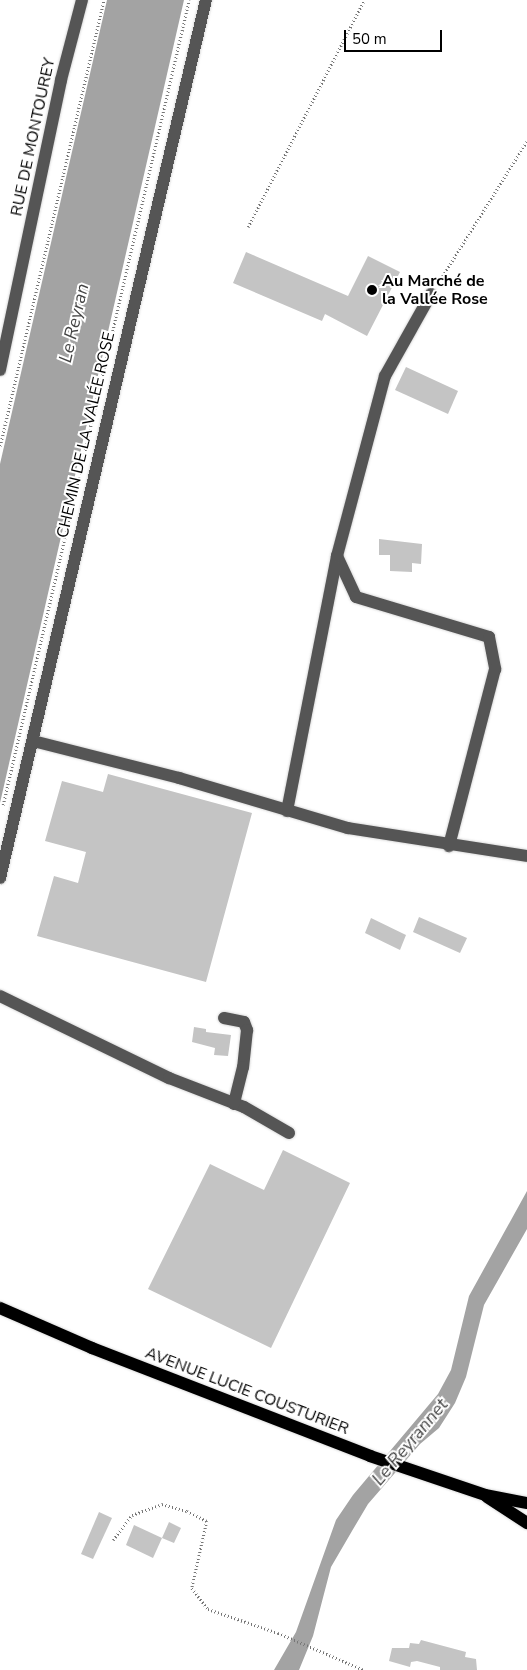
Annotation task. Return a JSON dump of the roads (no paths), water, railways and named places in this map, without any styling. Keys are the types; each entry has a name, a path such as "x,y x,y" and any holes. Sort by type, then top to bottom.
{"main road":[{"name":"AVENUE LUCIE COUSTURIER","path":"0,1308 92,1348 370,1456 485,1495 527,1503"},
{"name":"AVENUE LUCIE COUSTURIER","path":"485,1495 527,1523"}],"street":[{"name":"RUE DE MONTOUREY","path":"0,370 61,80 82,0"},
{"name":"CHEMIN DE LA VALÉE ROSE","path":"0,878 206,0"},
{"path":"287,811 337,556 385,376 431,294"},
{"path":"337,556 356,597 489,637 495,669 449,846"},
{"path":"33,741 348,828 449,846 527,856"},
{"path":"0,996 169,1078 234,1104 289,1133"},
{"path":"224,1018 244,1022 247,1030 243,1067 234,1104"}],"water":[{"name":"Le Reyran","path":"107,0 184,0 0,803 0,464"},
{"name":"Le Reyrannet","path":"527,1191 527,1229 484,1305 466,1377 455,1403 439,1428 420,1444 368,1504 352,1531 331,1567 313,1636 299,1670 274,1670 296,1632 336,1520 353,1495 438,1394 451,1370 469,1296"}],"place":[{"name":"Au Marché de la Vallée Rose","path":"372,290"}]}
